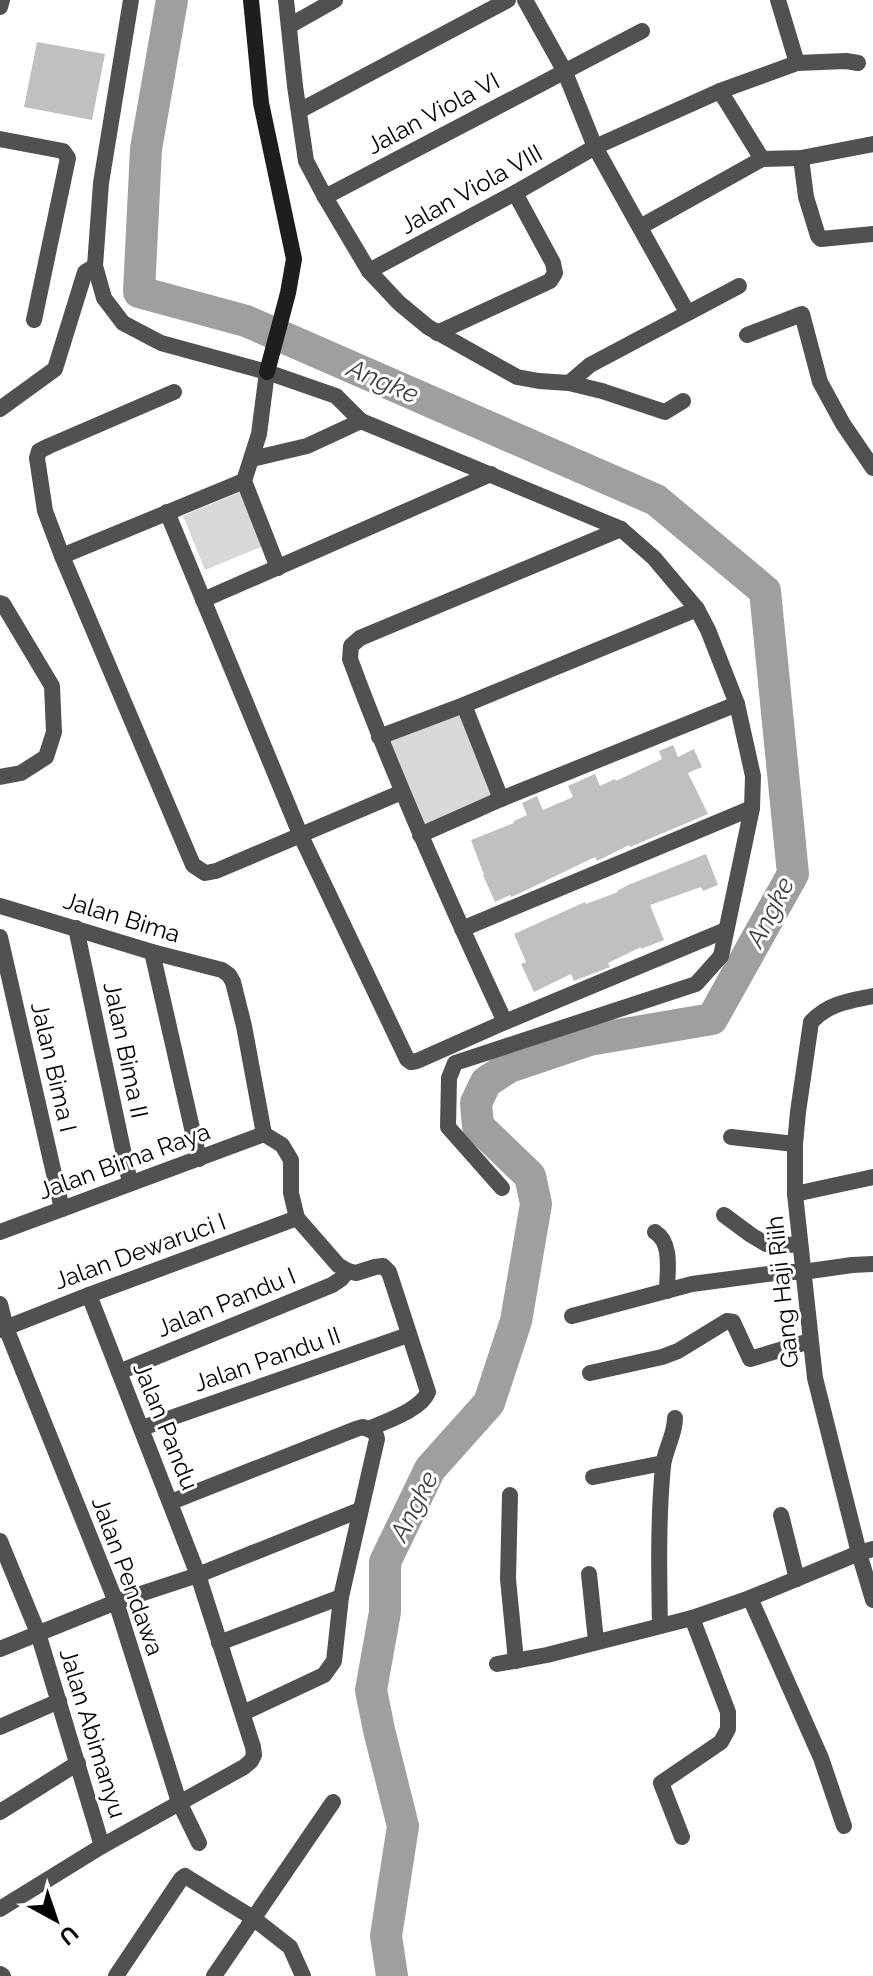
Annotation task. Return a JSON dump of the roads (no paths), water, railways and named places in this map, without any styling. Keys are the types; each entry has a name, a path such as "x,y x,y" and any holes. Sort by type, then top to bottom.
{"street":[{"path":"0,7 2,0"},
{"path":"131,0 101,183 95,266 104,298 123,323 161,343 268,367 336,396 361,421 621,529 654,558 697,609 737,704 753,776 752,808 721,956 696,984 455,1063 449,1078 448,1127 502,1188"},
{"path":"251,0 261,103 294,259 268,367 259,434 244,481 278,568"},
{"path":"286,0 306,161 369,271 399,303 437,333 517,377 569,383 665,412 683,401"},
{"path":"289,26 335,0"},
{"path":"299,111 508,0"},
{"path":"525,0 564,70 595,147 687,312"},
{"path":"778,0 797,63"},
{"name":"Jalan Viola VI","path":"325,197 642,31"},
{"name":"Jalan Viola VIII","path":"369,271 595,147 720,91 797,63 858,63"},
{"path":"720,91 762,159"},
{"path":"0,139 63,151 68,158 34,320"},
{"path":"640,227 762,159 801,158 873,144"},
{"path":"801,158 806,197 818,236 824,239 873,234"},
{"path":"437,333 550,281 555,273 553,263 515,193"},
{"path":"0,409 55,369 85,272 95,266"},
{"path":"569,383 590,365 739,286"},
{"path":"747,335 802,314 820,382 843,424 873,468"},
{"path":"174,392 49,446 39,451 37,458 45,511 62,556 193,865 205,873 216,871 402,792"},
{"path":"252,459 307,446 361,421"},
{"path":"203,600 491,474"},
{"path":"62,556 244,481"},
{"path":"167,512 300,834 411,1062 726,930"},
{"path":"505,1022 379,737 350,659 351,646 360,638 621,529"},
{"path":"0,603 52,686 54,732 46,757 21,773 0,777"},
{"path":"379,737 697,609"},
{"path":"420,835 737,704"},
{"path":"464,705 501,799"},
{"path":"462,929 752,808"},
{"name":"Jalan Bima","path":"0,906 222,970 229,975 244,1026 264,1134"},
{"name":"Jalan Bima II","path":"76,928 130,1183"},
{"name":"Jalan Bima I","path":"0,937 62,1209"},
{"path":"152,952 199,1159"},
{"name":"Gang Haji Riih","path":"873,996 836,1005 822,1011 811,1022 795,1144 795,1194 815,1378 866,1551 873,1600"},
{"path":"264,1134 282,1145 291,1160 291,1193 297,1218 338,1265 356,1273 383,1266 389,1272 428,1392 418,1405 372,1431"},
{"name":"Jalan Bima Raya","path":"0,1232 264,1134"},
{"path":"731,1137 795,1144"},
{"path":"795,1194 873,1177"},
{"path":"724,1215 766,1244 800,1245"},
{"name":"Jalan Dewaruci I","path":"3,1329 297,1218"},
{"path":"655,1232 661,1236 667,1250 667,1291"},
{"path":"572,1316 692,1284 873,1264"},
{"name":"Jalan Pandu I","path":"119,1372 332,1285 348,1271"},
{"name":"Jalan Pandu","path":"89,1295 198,1575 253,1747 251,1761 179,1802"},
{"path":"0,1304 3,1329"},
{"path":"590,1373 678,1351 727,1321 733,1322 750,1359 810,1341"},
{"name":"Jalan Pendawa","path":"3,1329 116,1602 179,1802 199,1843"},
{"name":"Jalan Pandu II","path":"142,1428 408,1335"},
{"path":"660,1626 658,1550 663,1463 675,1428 675,1418"},
{"path":"171,1502 356,1429 363,1427 372,1431 377,1439 341,1597 334,1661 324,1675 243,1713"},
{"path":"593,1477 663,1463"},
{"path":"510,1495 508,1579 516,1661"},
{"path":"0,1649 360,1510"},
{"path":"781,1515 797,1579"},
{"name":"Jalan Abimanyu","path":"0,1541 5,1568 38,1633 102,1846"},
{"path":"497,1664 559,1652 692,1618 866,1551"},
{"path":"589,1574 596,1641"},
{"path":"219,1643 341,1597"},
{"path":"750,1598 821,1758 844,1826"},
{"path":"682,1837 661,1783 721,1742 728,1729 728,1712 692,1618"},
{"path":"0,1727 59,1701"},
{"path":"0,1812 78,1763"},
{"path":"0,1909 179,1802"},
{"path":"214,1976 333,1802"},
{"path":"116,1976 185,1876 253,1918 290,1947 303,1976"}],"waterway":[{"name":"Angke","path":"172,0 146,149 139,292 246,321 656,500 765,591 793,874 712,1019 589,1040 509,1067 486,1082 476,1103 478,1126 530,1176 536,1204 516,1321 489,1403 430,1469 385,1562 385,1612 371,1690 403,1826 386,1936 392,1976"}]}
